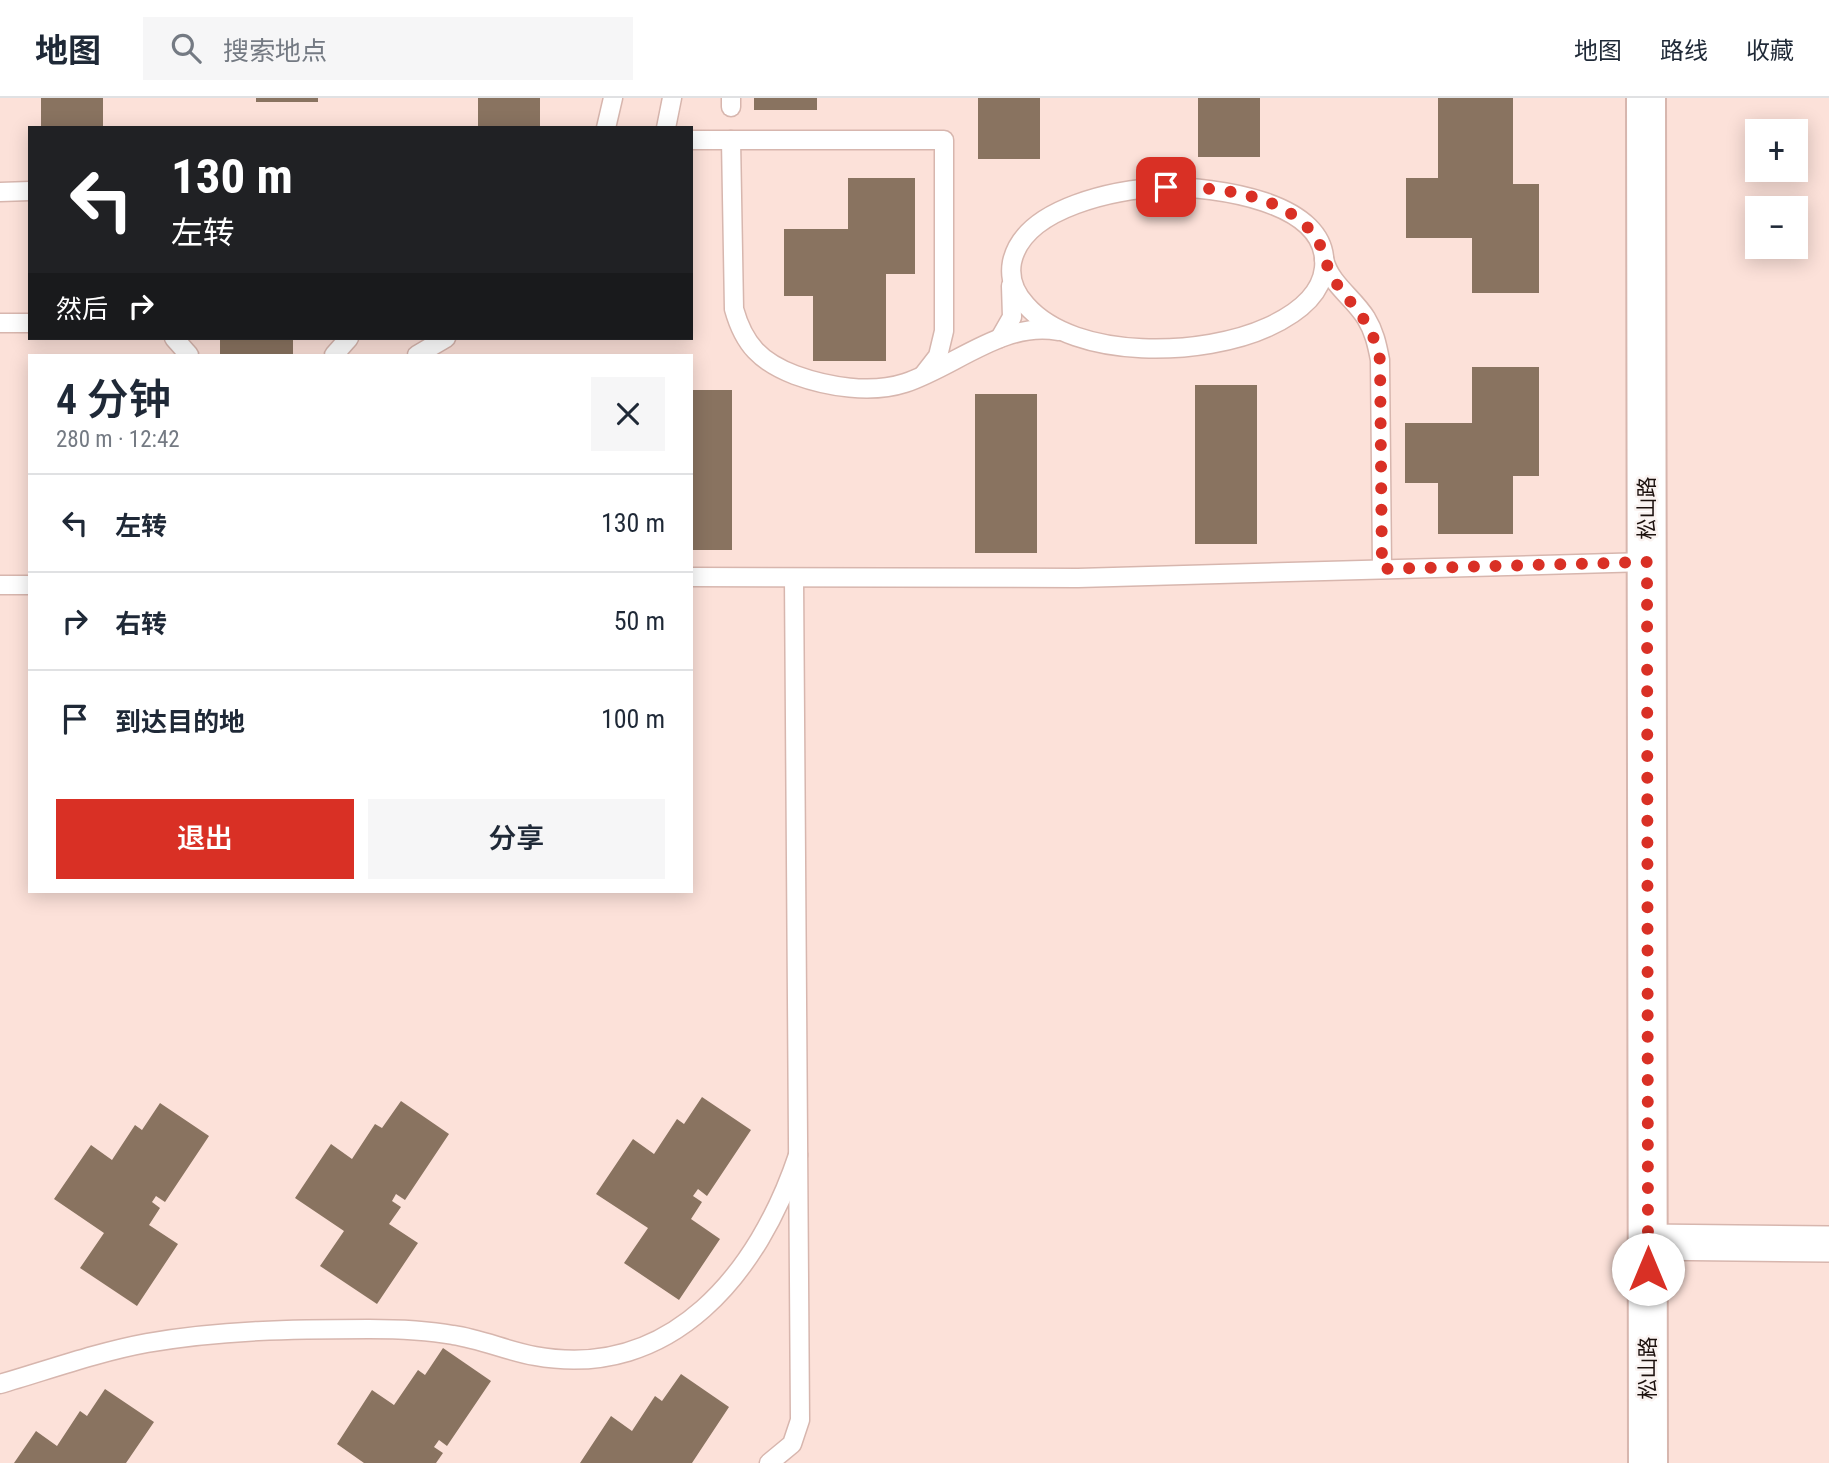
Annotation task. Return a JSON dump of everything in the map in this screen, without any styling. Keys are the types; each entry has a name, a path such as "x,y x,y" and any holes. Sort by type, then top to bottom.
{"street":[{"name":"松山路","path":"1646,98 1648,1463"},
{"path":"1648,1242 1829,1244"}],"lane":[{"path":"606,126 613,98"},
{"path":"666,126 672,98"},
{"path":"693,139 944,139 944,331 938,356 922,377"},
{"path":"731,139 732,284 740,329 763,361 782,370 836,385 883,387 922,377 1023,329 1069,333 1123,346 1194,346 1260,331 1326,296 1352,301"},
{"path":"998,341 1010,325 1012,317 1013,259 1023,240 1048,218 1095,198 1153,188 1213,189 1266,203 1292,215 1311,231 1324,256 1329,274 1352,301 1375,335 1380,360 1382,569"},
{"path":"0,192 28,191"},
{"path":"1301,307 1320,283 1324,256"},
{"path":"1011,273 1014,286 1025,304 1044,320 1069,333"},
{"path":"0,323 28,323"},
{"path":"944,331 948,344 954,349 972,353"},
{"path":"176,340 188,354"},
{"path":"335,354 346,340"},
{"path":"419,354 443,340"},
{"path":"693,577 1078,578 1647,562"},
{"path":"769,1463 792,1444 800,1420 794,578"},
{"path":"0,585 28,585"},
{"path":"0,1384 145,1343 241,1331 405,1330 454,1335 534,1356 570,1360 611,1357 655,1340 695,1318 733,1279 782,1201 798,1155"}],"building":[{"path":"41,98 103,98 103,126 41,126"},
{"path":"256,98 318,98 318,102 256,102"},
{"path":"478,98 540,98 540,126 478,126"},
{"path":"754,98 817,98 817,110 754,110"},
{"path":"978,98 1040,98 1040,159 978,159"},
{"path":"1198,98 1260,98 1260,157 1198,157"},
{"path":"1438,98 1513,98 1513,184 1539,184 1539,293 1472,293 1472,238 1406,238 1406,178 1438,178"},
{"path":"848,178 915,178 915,274 886,274 886,361 813,361 813,296 784,296 784,229 848,229"},
{"path":"220,340 293,340 293,354 220,354"},
{"path":"1472,367 1539,367 1539,476 1513,476 1513,534 1438,534 1438,483 1405,483 1405,423 1472,423"},
{"path":"1195,385 1257,385 1257,544 1195,544"},
{"path":"693,390 732,390 732,550 693,550"},
{"path":"975,394 1037,394 1037,553 975,553"},
{"path":"702,1097 751,1130 707,1196 698,1189 693,1196 702,1202 691,1219 720,1239 679,1300 624,1263 648,1228 596,1194 633,1139 654,1154 677,1119 684,1124"},
{"path":"401,1101 449,1134 405,1200 396,1194 392,1201 401,1207 389,1224 418,1243 377,1304 320,1266 344,1231 295,1198 331,1144 352,1159 375,1124 382,1128"},
{"path":"160,1103 209,1136 165,1202 156,1196 152,1202 160,1208 149,1225 178,1244 137,1306 80,1268 104,1233 54,1199 91,1145 112,1160 135,1125 142,1130"},
{"path":"443,1348 491,1381 447,1446 439,1440 434,1447 443,1453 436,1463 364,1463 337,1444 372,1390 394,1405 418,1370 425,1375"},
{"path":"681,1374 729,1407 692,1463 580,1463 611,1416 632,1431 655,1396 662,1401"},
{"path":"105,1389 154,1422 126,1463 14,1463 36,1431 57,1446 80,1411 87,1416"}],"route":[{"path":"1166,187 1224,191 1256,199 1292,215 1311,231 1322,249 1329,274 1365,316 1375,335 1380,360 1382,569 1647,562 1648,1269"}]}
